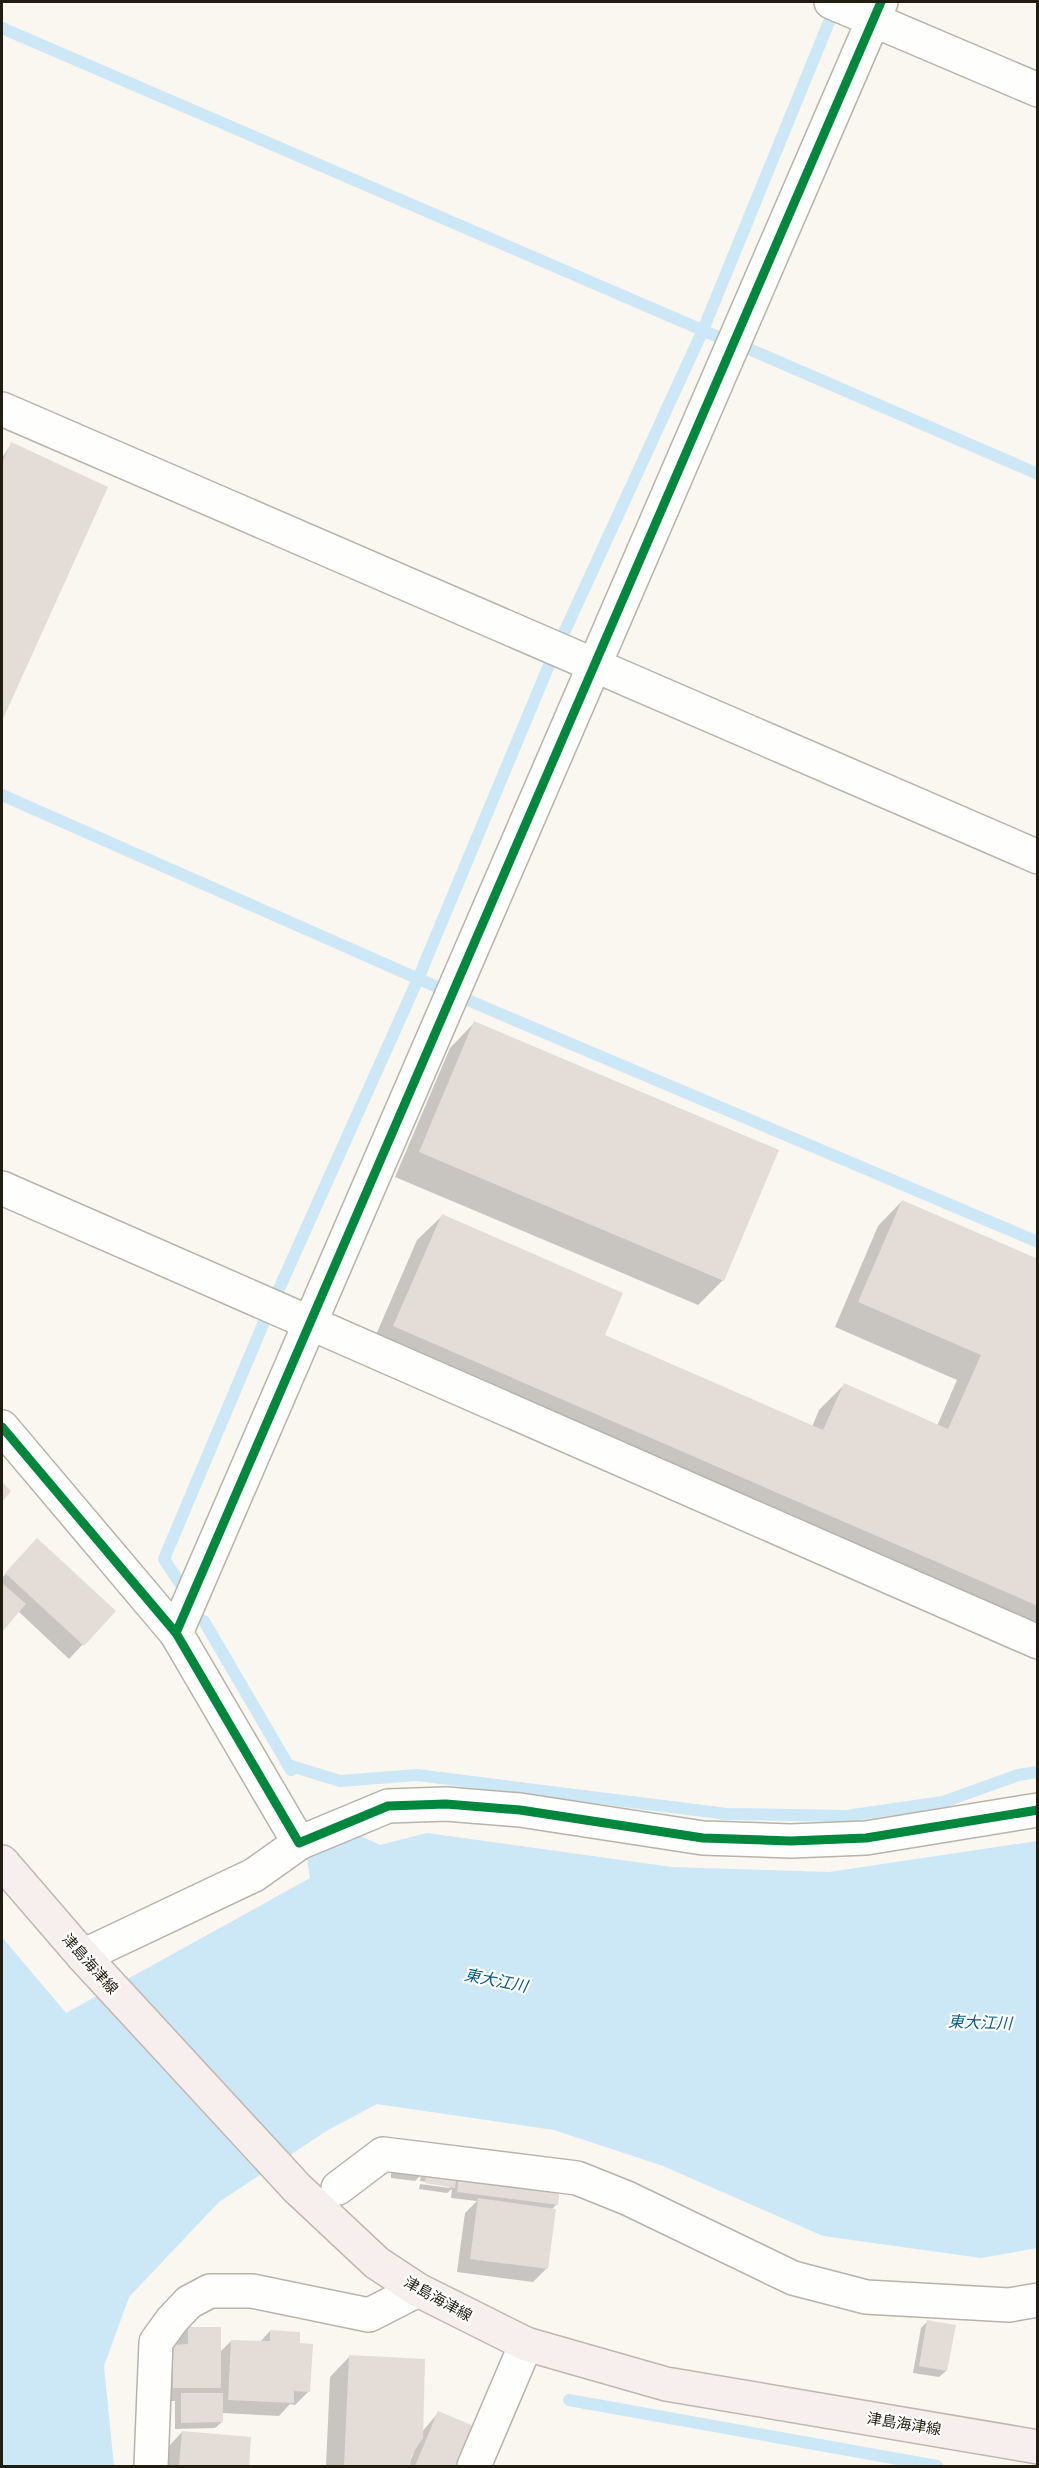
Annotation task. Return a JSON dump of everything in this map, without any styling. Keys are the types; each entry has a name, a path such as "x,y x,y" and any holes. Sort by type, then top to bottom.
{"main road":[{"name":"津島海津線","path":"2,1862 91,1966 297,2188 377,2263 418,2290 526,2344 666,2384 1038,2447"}],"street":[{"path":"831,2 877,10 1038,90"},
{"path":"176,1633 877,10"},
{"path":"2,409 1038,857"},
{"path":"2,1188 1038,1642"},
{"path":"2,1427 176,1633 300,1843"},
{"path":"91,1966 254,1875 300,1843 388,1806 446,1804 478,1806 520,1810 703,1838 791,1841 866,1838 1038,1810"},
{"path":"338,2188 383,2154 577,2178 627,2198 793,2278 866,2297 1009,2305 1038,2300"},
{"path":"151,2466 156,2343 172,2320 189,2302 210,2291 252,2291 369,2315 418,2290"},
{"path":"474,2466 526,2344"}],"water":[{"name":"東大江川","path":"355,1833 380,1845 427,1833 672,1867 829,1872 1037,1841 1037,2248 981,2258 823,2236 663,2166 554,2130 377,2104 328,2130 219,2202 129,2297 104,2366 114,2466 2,2466 2,1937 66,2013 310,1878 306,1852"}],"building":[{"path":"11,442 108,487 2,721 2,463"},
{"path":"474,1021 779,1150 724,1281 419,1152"},
{"path":"902,1200 1038,1259 1038,1606 393,1326 442,1214 623,1293 605,1335 823,1430 844,1383 948,1429 981,1355 858,1302"},
{"path":"2,1482 11,1491 2,1502"},
{"path":"37,1538 116,1611 84,1646 5,1573"},
{"path":"2,1583 26,1604 2,1632"},
{"path":"426,2169 457,2173 455,2188 425,2183"},
{"path":"459,2174 560,2188 558,2205 457,2192"},
{"path":"478,2198 556,2209 548,2269 470,2259"},
{"path":"927,2320 956,2325 947,2371 919,2366"},
{"path":"188,2327 221,2327 221,2388 173,2388 173,2345 188,2344"},
{"path":"270,2330 300,2332 300,2343 313,2344 310,2392 294,2391 294,2403 228,2400 231,2340 270,2341"},
{"path":"349,2355 425,2359 423,2438 411,2456 410,2466 344,2466"},
{"path":"181,2393 223,2393 223,2422 181,2423"},
{"path":"438,2411 474,2426 457,2466 415,2466"},
{"path":"182,2431 251,2437 249,2466 179,2466"}],"waterway":[{"path":"563,635 703,330 829,22"},
{"path":"2,28 716,336"},
{"path":"749,349 1038,474"},
{"path":"279,1289 418,979 549,665"},
{"path":"2,795 437,987"},
{"path":"470,1001 1038,1242"},
{"path":"179,1582 164,1559 264,1322"},
{"path":"204,1621 291,1770"},
{"path":"288,1765 340,1781 417,1775 727,1814 846,1816 943,1802 1018,1775 1038,1772"},
{"path":"569,2400 937,2466"}],"cycle path":[{"path":"176,1633 881,2"},
{"path":"2,1427 176,1633 299,1843 388,1806 446,1804 520,1810 703,1838 791,1841 866,1838 1038,1810"}]}
